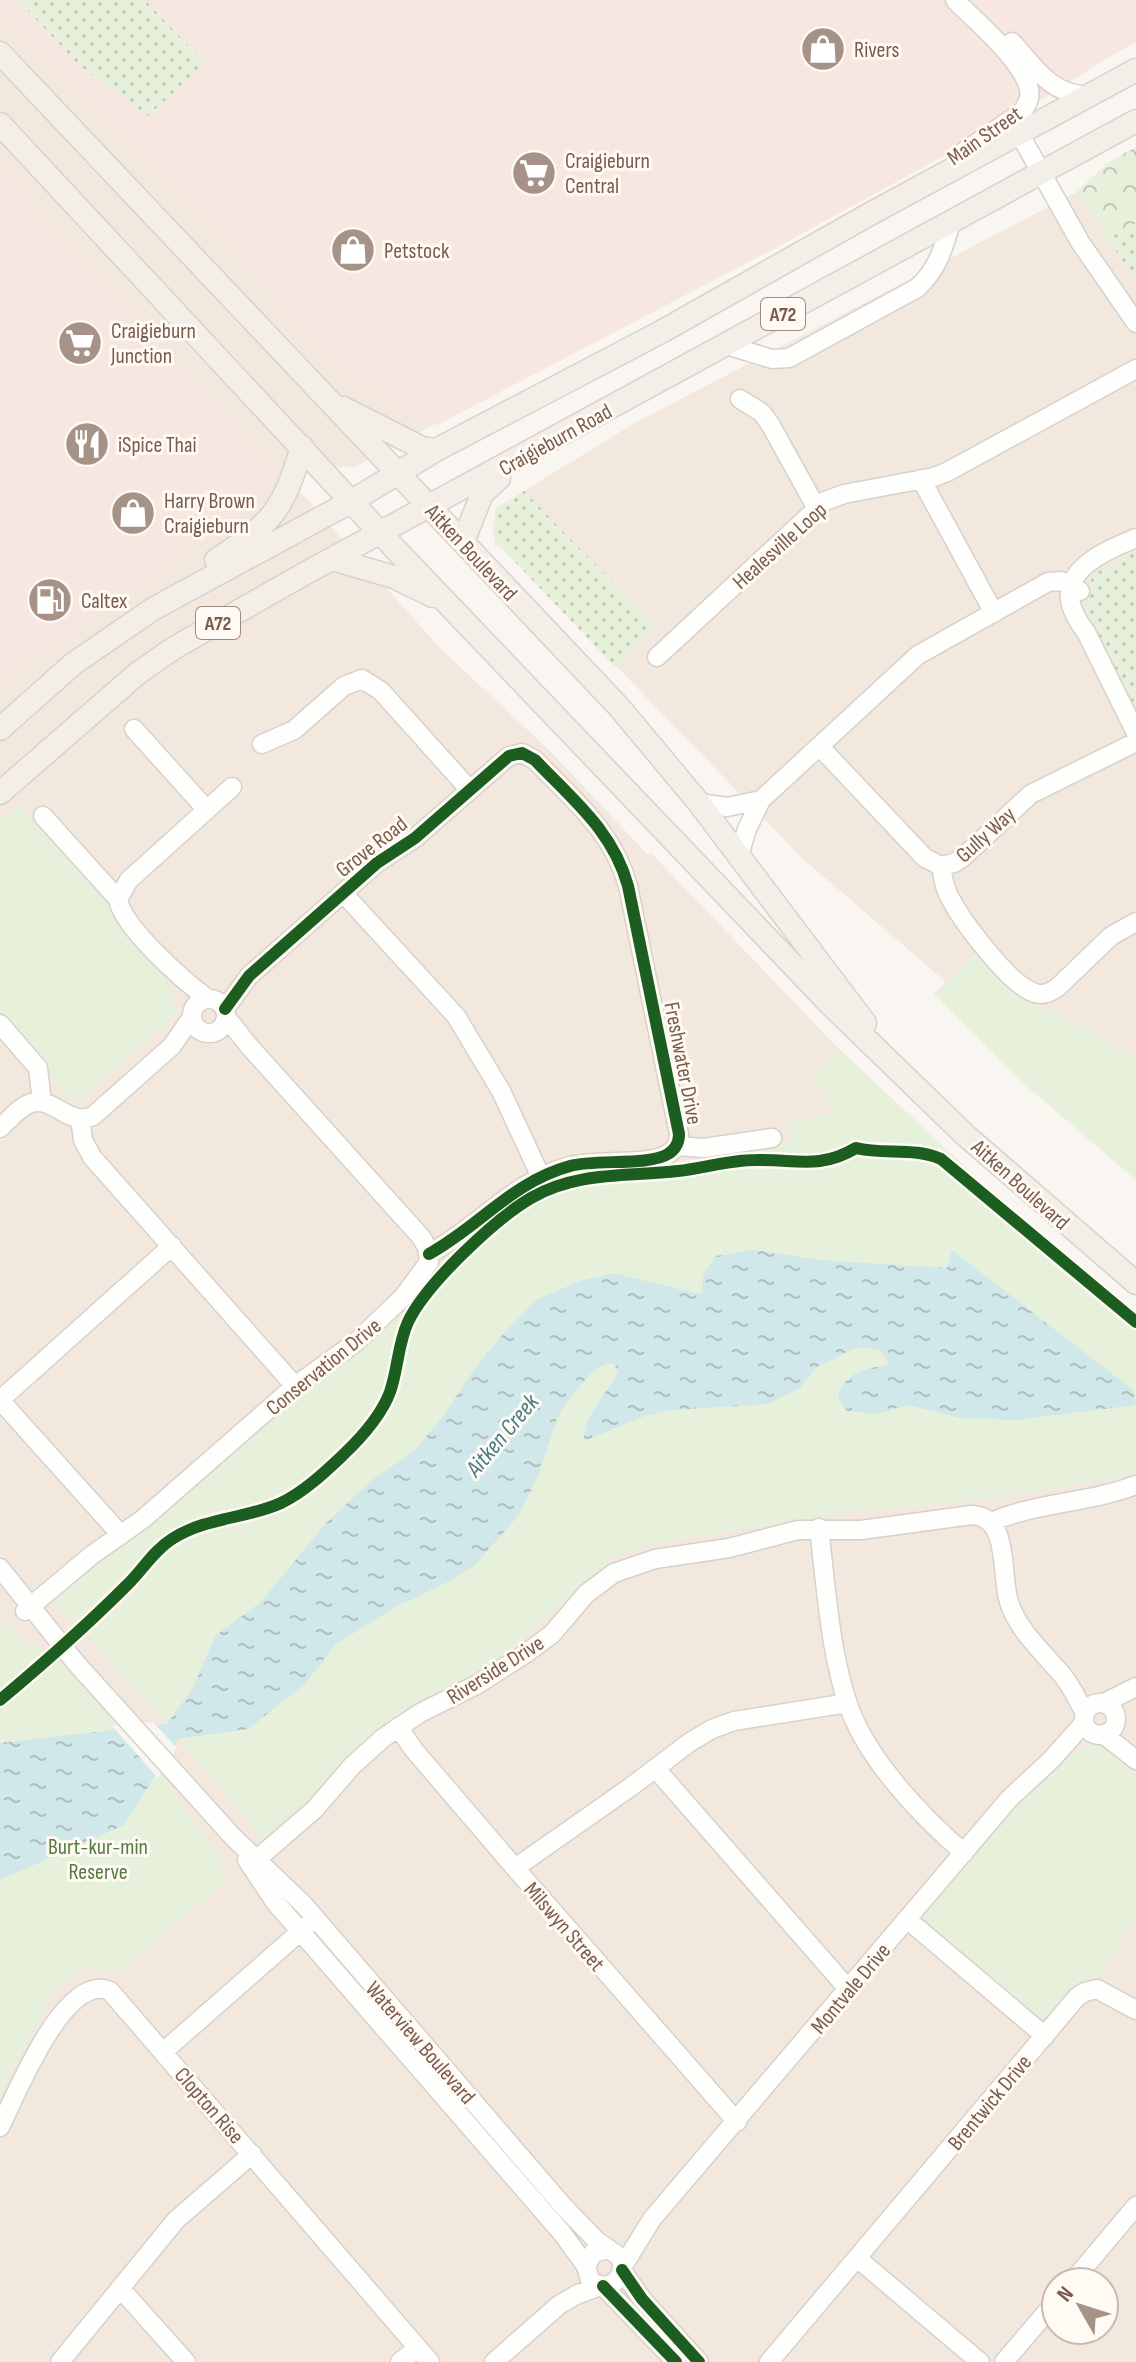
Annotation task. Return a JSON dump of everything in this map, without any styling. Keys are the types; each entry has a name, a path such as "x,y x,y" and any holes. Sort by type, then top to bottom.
{"main road":[{"name":"Aitken Boulevard","path":"0,53 619,707 699,803 909,1081"},
{"name":"Craigieburn Road","path":"0,729 73,664 153,609 352,501 436,450 661,332 1136,70"},
{"name":"Craigieburn Road","path":"0,793 138,673 218,622 1136,121"},
{"name":"Aitken Boulevard","path":"0,124 448,604 830,1004 1018,1182 1136,1283"},
{"path":"331,403 422,448 436,450"},
{"path":"153,609 186,579 260,529 278,510 291,486 302,447"},
{"path":"463,542 482,494 517,460"},
{"path":"332,559 394,577 448,604"}],"street":[{"name":"Main Street","path":"870,214 899,191 1000,128 1028,105 1030,90 1020,70 955,0"},
{"path":"971,0 1045,80 1068,94 1086,96"},
{"path":"1019,133 1094,263 1136,323"},
{"path":"726,345 772,359 789,358 917,288 932,273 951,222"},
{"name":"Healesville Loop","path":"657,657 816,507 844,494 947,472 1136,369"},
{"path":"740,399 762,413 770,424 816,507"},
{"path":"921,479 994,613"},
{"path":"739,856 747,829 761,800 918,655 1040,588 1074,589 1086,632 1136,733"},
{"path":"262,744 294,730 344,686 362,679 381,691 469,789"},
{"path":"134,729 207,810"},
{"name":"Gully Way","path":"820,747 925,858 941,866 962,858 1031,794 1136,742"},
{"name":"Grove Road","path":"80,1119 87,1119 98,1112 377,863 415,838 509,756 522,753"},
{"name":"Freshwater Drive","path":"429,1254 457,1238 511,1193 541,1177 582,1163 663,1157 677,1146 679,1134 622,864 606,836 535,760 522,753"},
{"path":"118,899 129,880 232,787"},
{"path":"699,803 727,807 761,800"},
{"path":"43,816 118,899 123,914 209,1014 249,1046 421,1237 429,1254"},
{"path":"941,866 948,894 983,946 1023,986 1036,994 1058,987 1111,936 1136,922"},
{"path":"343,893 456,1016 501,1091 541,1177"},
{"path":"0,1024 38,1068 42,1102"},
{"path":"0,1128 24,1107 42,1102 80,1119 83,1140 92,1157 295,1386"},
{"path":"677,1146 704,1148 772,1138"},
{"path":"121,1535 0,1400 172,1246"},
{"name":"Conservation Drive","path":"28,1609 92,1555 143,1519 295,1386 380,1321 424,1272 429,1254"},
{"path":"1135,1758 1065,1679 1015,1616 1007,1595 1000,1541 991,1522 1019,1510 1116,1493 1136,1485"},
{"name":"Riverside Drive","path":"253,1862 315,1809 366,1751 420,1713 478,1684 525,1654 552,1634 586,1594 614,1573 655,1559 729,1548 798,1530 861,1530 972,1515 985,1517 991,1522"},
{"path":"819,1528 832,1630 848,1703 871,1749 894,1779 942,1834 964,1853"},
{"name":"Waterview Boulevard","path":"0,1568 28,1609 233,1837 253,1862 275,1902 308,1925 446,2085 586,2268"},
{"name":"Waterview Boulevard","path":"0,1587 28,1609"},
{"name":"Montvale Drive","path":"622,2268 652,2219 1009,1799 1136,1688"},
{"path":"515,1868 712,1729 734,1721 848,1703"},
{"name":"Milswyn Street","path":"398,1727 515,1868 737,2122"},
{"path":"656,1769 849,1990"},
{"path":"908,1920 1045,2036"},
{"path":"163,2052 308,1925"},
{"name":"Clopton Rise","path":"0,2127 57,2018 86,1992 100,1988 110,1991 430,2362"},
{"name":"Brentwick Drive","path":"769,2362 1077,1997 1092,1989 1105,1991 1136,2010"},
{"name":"Waterview Boulevard","path":"446,2085 608,2249"},
{"path":"60,2362 176,2220 252,2154"},
{"path":"1085,2266 1136,2206"},
{"name":"Montvale Drive","path":"608,2249 652,2219"},
{"path":"559,2305 593,2253 608,2249 620,2257 622,2268 642,2299 699,2362"},
{"path":"857,2258 980,2362"},
{"path":"586,2268 590,2280 602,2286 676,2362"},
{"path":"494,2362 559,2305 576,2295 616,2282 622,2268"},
{"path":"120,2288 186,2362"},
{"path":"1004,2362 1040,2320"},
{"path":"400,2362 417,2348"}],"shaded area":[{"path":"0,0 1136,0 1136,42 355,467 280,469 440,648 552,753 838,1048 1014,1213 1136,1316 1136,2362 0,2362"},
{"name":"Craigieburn Central","path":"0,0 1136,0 1136,40 1008,121 768,252 437,425 412,418 348,378 207,225 0,14"},
{"name":"Craigieburn Junction","path":"0,165 29,196 40,217 279,469 263,495 148,581 106,606 65,645 49,645 24,668 0,682"},
{"path":"1077,192 1136,281 1136,1057 1023,996 977,951 946,982 802,858 499,545 496,546 493,531 496,508 633,424"}],"green space":[{"path":"18,0 145,0 205,63 148,116 79,65"},
{"path":"1136,147 1136,281 1077,192"},
{"path":"1136,147 1136,223 1108,239 1077,192 1107,163"},
{"path":"524,491 656,627 615,667 499,545 493,531 496,508"},
{"path":"1136,551 1136,710 1086,613 1085,593 1094,574"},
{"path":"19,805 157,960 179,1012 81,1100 71,1100 48,1074 49,1065 0,1010 0,822"},
{"path":"977,950 1023,996 1136,1057 1136,1180 1030,1089 934,994"},
{"path":"838,1048 1014,1213 1136,1316 1136,1471 1117,1478 990,1499 853,1512 641,1546 607,1561 514,1648 461,1684 388,1723 263,1840 167,1724 54,1601 104,1556 143,1533 288,1403 372,1340 437,1272 447,1253 459,1247 492,1217 539,1185 583,1170 683,1162 791,1141 787,1123 833,1113 814,1074"},
{"name":"Burt-kur-min Reserve","path":"6,1621 23,1643 49,1650 166,1778 183,1807 222,1857 218,1861 228,1879 119,1973 84,1966 53,1993 0,2094 0,1627"},
{"path":"1095,1741 1113,1748 1136,1773 1136,1919 1099,1978 1082,1980 1051,2015 1035,2016 935,1933 926,1920 930,1907 1006,1817 1048,1776"}],"water":[{"name":"Aitken Creek","path":"754,1250 819,1260 947,1268 952,1250 1133,1390 1136,1405 1015,1420 960,1418 908,1405 876,1414 847,1411 838,1398 845,1382 863,1370 888,1365 887,1358 879,1350 857,1347 817,1367 800,1388 768,1404 671,1410 642,1417 584,1441 592,1413 618,1372 614,1364 605,1363 590,1374 558,1416 538,1476 519,1515 475,1565 446,1583 395,1607 335,1645 304,1685 248,1729 178,1739 124,1825 0,1880 0,1743 167,1724 193,1688 215,1636 261,1602 326,1523 371,1481 414,1451 441,1419 475,1368 536,1300 580,1281 612,1273 701,1294 704,1272 716,1256"}],"pier":[{"path":"153,1722 177,1748 158,1778 112,1726"}],"cycle path":[{"path":"225,1009 249,976 377,863 415,838 509,756 522,753 535,760 590,817 612,849 628,886 679,1134 678,1143 671,1152 659,1158 581,1164 549,1173 513,1193 429,1254"},
{"path":"0,1700 95,1616 172,1539 198,1526 281,1503 329,1468 364,1433 382,1409 393,1383 408,1322 430,1290 499,1221 531,1198 566,1183 746,1160 818,1161 843,1155 856,1148 931,1155 941,1159 1136,1322"},
{"path":"622,2270 642,2299 699,2362"},
{"path":"603,2286 676,2362"}],"place":[{"name":"Rivers","path":"823,49"},
{"name":"Craigieburn Central","path":"534,173"},
{"name":"Petstock","path":"353,250"},
{"name":"Craigieburn Junction","path":"80,343"},
{"name":"iSpice Thai","path":"87,444"},
{"name":"Harry Brown Craigieburn","path":"133,513"},
{"name":"Caltex","path":"50,600"}]}
